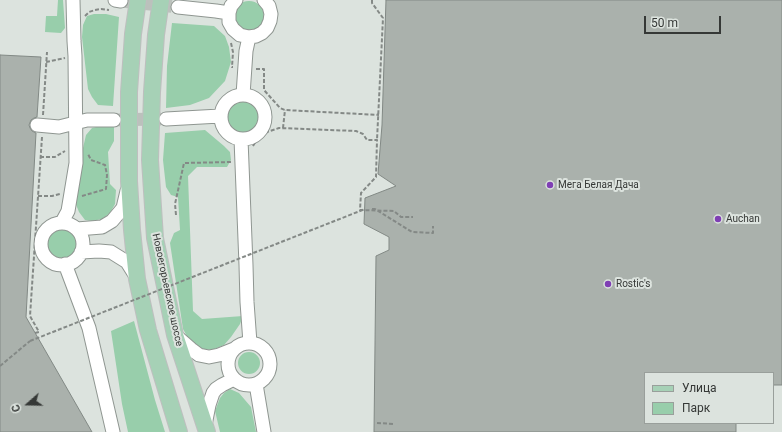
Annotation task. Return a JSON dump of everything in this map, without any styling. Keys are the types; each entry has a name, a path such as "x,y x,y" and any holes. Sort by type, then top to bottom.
{"main road":[{"path":"138,0 133,34 128,92 129,181 132,230 138,279 148,330 179,432"},
{"name":"Новоегорьевское шоссе","path":"161,0 154,56 150,160 155,238 175,334 206,428"}],"street":[{"path":"62,222 68,211 75,176 76,162 73,0"},
{"path":"236,0 231,6 229,22 233,29 240,35 249,37 262,33 267,28 270,21 271,14 269,6 264,0"},
{"path":"178,7 229,13"},
{"path":"243,95 246,51 249,37"},
{"path":"243,95 252,97 259,102 264,110 265,119 257,134 250,138 241,139 233,137 226,132 220,116 222,107 228,100 235,96 243,95"},
{"path":"166,119 220,116"},
{"path":"40,126 59,127 87,120 114,120"},
{"path":"241,139 250,343"},
{"path":"78,229 102,227 112,221 123,208 129,181"},
{"path":"62,222 70,224 78,229 82,236 83,245 81,252 76,259 69,264 61,265 53,263 46,258 40,243 42,235 47,228 62,222"},
{"path":"81,252 111,252 126,262 138,279"},
{"path":"65,264 89,328 113,432"},
{"path":"175,334 190,350 209,357 219,355 241,345 250,343 257,345 264,349 268,355 270,363 269,372 264,380 248,386 240,384 234,379 229,372 228,364 229,356 234,349"},
{"path":"206,428 209,405 213,393 222,384 234,379"},
{"path":"256,384 264,432"}],"path":[{"path":"372,0 372,3 383,18 376,177 360,193 360,210 394,211 401,217 413,217"},
{"path":"230,40 233,52 232,67 264,69 264,90 280,108 284,110 378,115"},
{"path":"35,333 39,332 30,316 40,126 47,52"},
{"path":"284,110 284,128"},
{"path":"253,146 256,141 267,132 273,129 284,128 356,131 363,134 367,140 377,140"},
{"path":"176,215 175,204 184,163 235,162 236,169 243,169"},
{"path":"0,366 30,341 364,209 375,209 412,232 433,233 432,226"},
{"path":"377,423 394,424"}],"green space":[{"path":"58,0 63,0 65,28 61,33 45,32 46,16 57,16"},
{"path":"249,1 260,5 264,16 260,27 249,31 238,27 234,16 238,5"},
{"path":"94,14 106,14 119,17 113,106 98,105 88,89 82,37 83,25 87,16"},
{"path":"172,23 214,26 225,36 229,47 231,62 225,81 209,98 190,105 166,108 167,66"},
{"path":"242,100 254,105 259,117 254,129 242,134 230,129 225,117 230,105"},
{"path":"100,126 114,127 114,141 108,152 110,184 116,190 115,204 110,213 102,219 92,221 85,220 79,212 75,202 82,169 83,148 86,135 92,128"},
{"path":"205,130 230,152 231,160 227,167 197,167 188,176 193,311 202,319 243,316 240,324 224,345 212,350 195,346 183,329 170,243 174,233 180,230 178,197 171,195 166,187 163,160 165,133"},
{"path":"59,227 65,227 74,231 78,243 74,255 65,259 59,259 50,255 46,246 46,240 50,231"},
{"path":"134,321 165,432 128,432 122,404 111,331"},
{"path":"249,352 257,355 260,363 257,371 249,374 241,371 238,363 241,355"},
{"path":"230,389 239,393 251,407 256,432 220,432 215,411 220,398"}],"building":[{"path":"386,0 782,0 782,385 774,385 774,372 644,372 644,424 736,424 736,432 374,432 376,256 389,250 389,237 364,224 365,198 396,186 378,174 382,125"},
{"path":"0,55 41,57 37,117 31,120 29,125 32,131 36,133 26,317 92,432 0,432"}],"tunnel":[{"path":"121,1 178,7"},
{"path":"114,120 161,119"}],"place":[{"name":"Мега Белая Дача","path":"550,185"},
{"name":"Auchan","path":"718,219"},
{"name":"Rostic's","path":"608,284"}]}
